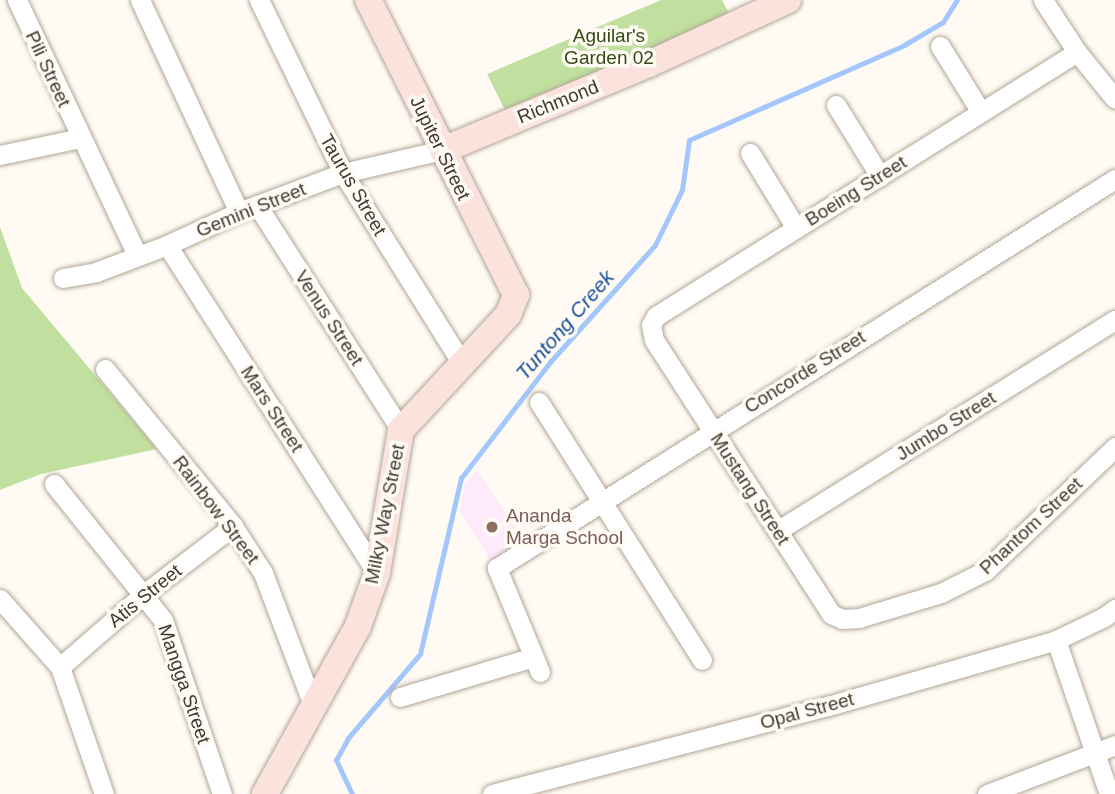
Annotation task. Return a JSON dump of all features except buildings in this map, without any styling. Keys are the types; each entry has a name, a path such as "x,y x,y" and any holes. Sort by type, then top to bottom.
{"street":[{"name":"Pili Street","path":"17,0 79,138"},
{"name":"Venus Street","path":"140,0 248,209 401,430"},
{"name":"Taurus Street","path":"259,0 343,173 461,362"},
{"name":"Jupiter Street","path":"368,0 516,295"},
{"path":"1043,0 1077,52 1115,99"},
{"name":"Richmond","path":"443,150 649,64 785,1"},
{"path":"940,46 981,113"},
{"name":"Boeing Street","path":"654,340 651,325 656,316 1077,52"},
{"path":"836,105 880,176"},
{"path":"0,155 79,138 137,255"},
{"name":"Gemini Street","path":"63,278 96,272 343,173 443,150"},
{"path":"750,153 796,228"},
{"name":"Concorde Street","path":"400,697 536,664 497,568 712,430 1115,179"},
{"name":"Mars Street","path":"167,245 377,573"},
{"name":"Milky Way Street","path":"265,794 358,626 377,573 401,430 461,362 508,315 516,295"},
{"name":"Jumbo Street","path":"777,531 1115,320"},
{"name":"Mustang Street","path":"654,340 831,614 842,619 859,618"},
{"name":"Rainbow Street","path":"104,369 233,526 263,573 314,707"},
{"path":"539,401 702,660"},
{"name":"Phantom Street","path":"859,618 941,593 985,571 1115,447"},
{"name":"Mangga Street","path":"54,484 163,620 222,794"},
{"name":"Atis Street","path":"60,667 144,594 233,526"},
{"path":"0,599 60,667 104,794"},
{"name":"Opal Street","path":"492,794 828,706 1056,640 1115,609"},
{"path":"1056,640 1108,794"},
{"path":"987,794 1115,745"}],"shaded area":[{"name":"Ananda Marga School","path":"477,470 525,542 492,562 460,512 464,484"}],"green space":[{"name":"Aguilar's Garden 02","path":"661,0 722,0 732,19 507,114 487,74"},
{"path":"0,227 22,288 157,449 41,474 0,490"}],"waterway":[{"name":"Tuntong Creek","path":"352,794 336,760 348,738 420,654 461,478 550,362 655,245 682,190 689,140 904,45 943,22 957,0"}],"place":[{"name":"Ananda Marga School","path":"492,527"}]}
